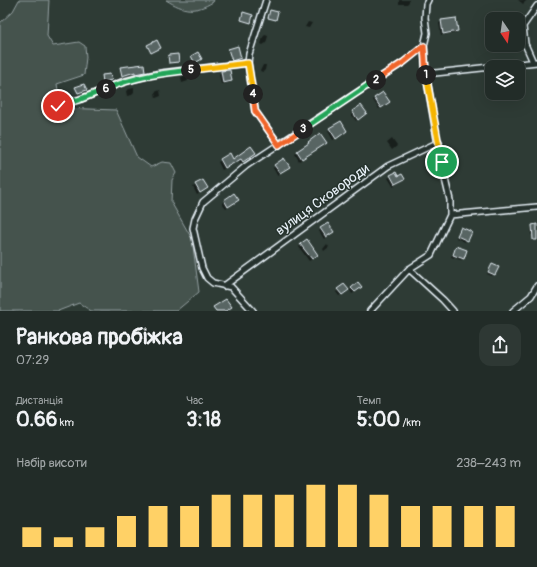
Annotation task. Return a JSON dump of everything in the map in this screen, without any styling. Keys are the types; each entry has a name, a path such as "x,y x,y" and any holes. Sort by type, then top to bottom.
{"street":[{"path":"266,0 249,54 248,63 255,111 279,145"},
{"path":"370,311 409,269 431,255 450,215 450,200 426,74 424,46 427,33 425,18 426,4 428,0"},
{"path":"426,74 535,62 525,44 523,26 537,6"},
{"path":"253,311 231,287 213,283 207,278 202,268 193,228 194,219 203,202 246,166 379,78 392,71 424,46"},
{"path":"58,106 81,99 122,82 142,77 161,73 248,63"},
{"name":"вулиця Сковороди","path":"224,286 388,166 439,142"},
{"path":"450,215 537,207"},
{"path":"409,269 453,311"},
{"path":"513,311 531,296 537,286"}],"shaded area":[{"path":"19,0 49,0 47,36 53,46 79,42 85,46 86,57 84,75 57,84 61,108 116,110 137,157 151,167 162,162 171,163 176,173 172,180 171,202 192,239 199,292 176,311 91,311 79,303 58,311 0,311 0,23 13,11"},
{"path":"166,0 214,0 207,6 190,9 178,6"}],"building":[{"path":"270,10 278,12 276,20 268,18"},
{"path":"243,12 253,15 251,23 241,20"},
{"path":"456,18 458,31 443,34 441,20"},
{"path":"157,40 161,48 151,53 147,45"},
{"path":"238,46 241,58 232,61 228,49"},
{"path":"198,52 202,59 195,63 191,56"},
{"path":"178,54 179,62 169,63 168,55"},
{"path":"144,64 145,72 135,74 135,72 122,76 120,67"},
{"path":"230,70 232,81 223,83 221,71"},
{"path":"110,74 112,80 103,82 102,75"},
{"path":"84,84 87,90 78,93 75,87"},
{"path":"383,92 390,102 381,108 374,98"},
{"path":"361,105 367,113 358,120 352,111"},
{"path":"341,121 347,131 336,139 329,128"},
{"path":"320,133 327,143 302,159 297,151"},
{"path":"251,146 256,153 243,162 241,159 225,168 220,159 230,153 233,159"},
{"path":"284,158 290,167 280,173 274,165"},
{"path":"396,172 398,176 402,174 405,179 395,184 390,175"},
{"path":"203,180 208,188 200,193 195,184"},
{"path":"234,193 239,200 228,207 224,200"},
{"path":"328,223 334,232 326,237 320,228"},
{"path":"537,224 537,240 533,240 532,225"},
{"path":"461,227 472,232 468,241 457,236"},
{"path":"307,239 318,255 312,259 300,244"},
{"path":"456,246 467,250 464,259 453,255"},
{"path":"492,264 499,267 495,275 488,272"},
{"path":"358,282 362,287 355,292 351,288"},
{"path":"344,284 349,290 342,295 337,289"},
{"path":"226,299 232,307 226,311 216,311 213,307"}],"route":[{"path":"58,106 81,99 122,82 142,77 161,73 248,63 255,111 279,145 379,78 392,71 416,54 424,46 426,74 442,162"}]}
